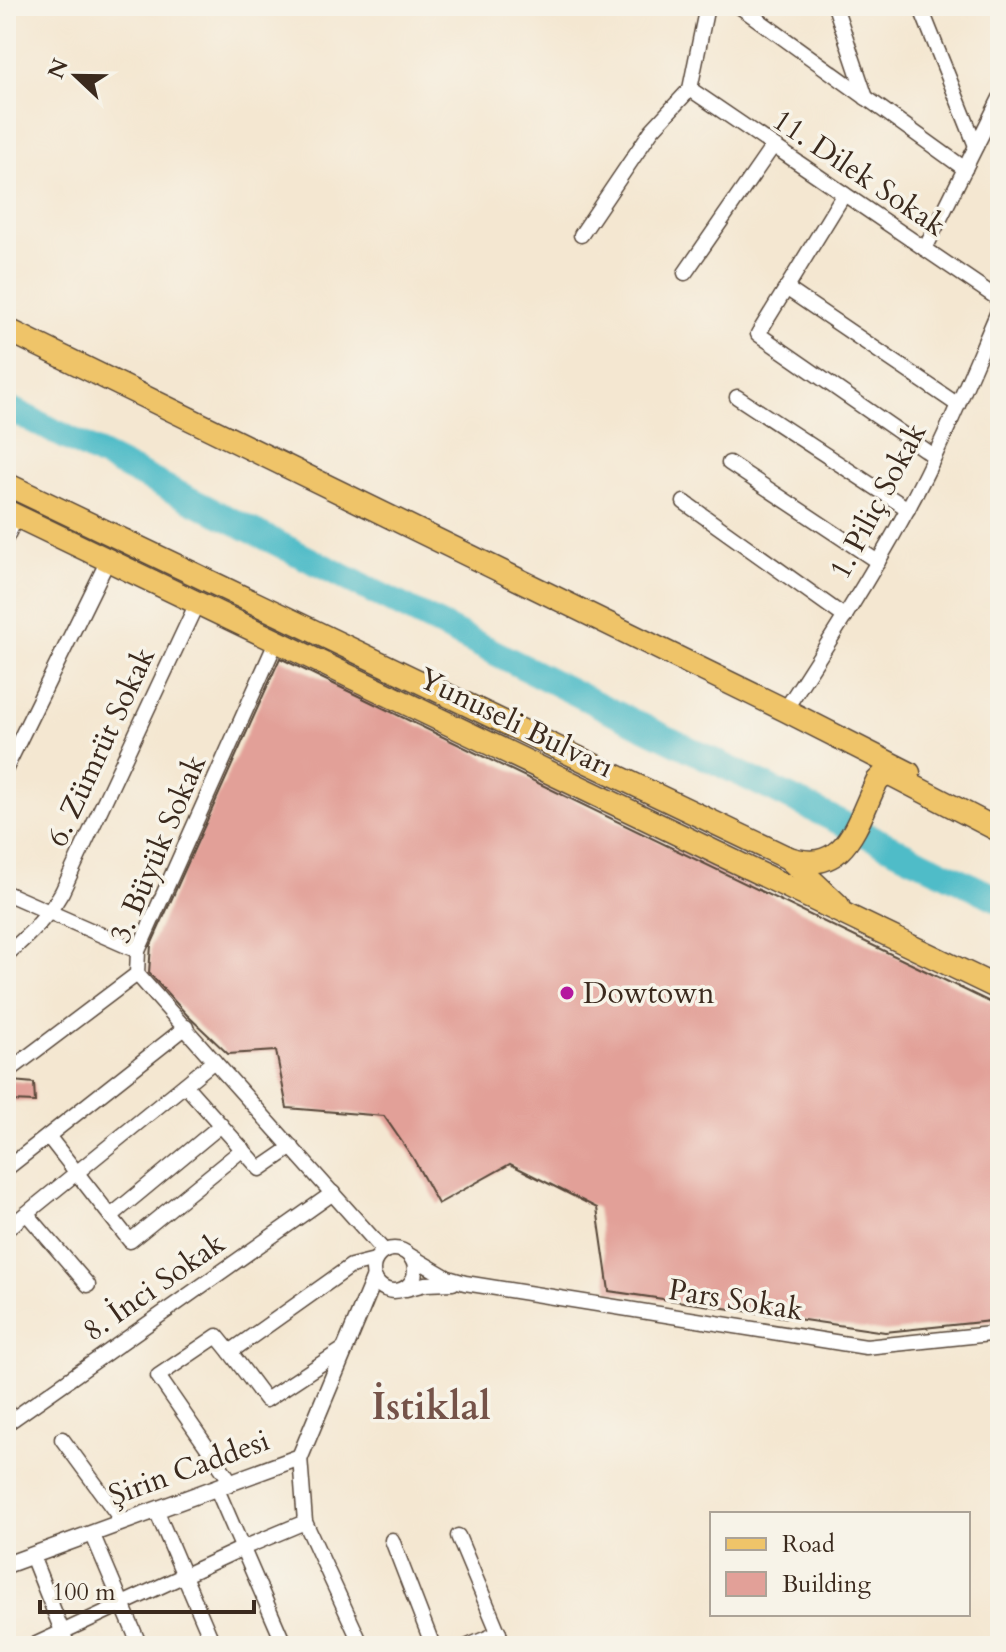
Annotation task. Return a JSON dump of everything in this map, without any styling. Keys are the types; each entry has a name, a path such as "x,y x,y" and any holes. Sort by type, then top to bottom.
{"main road":[{"path":"6,329 822,728 997,821"},
{"name":"Yunuseli Bulvarı","path":"6,484 786,857"},
{"name":"Yunuseli Bulvarı","path":"12,514 1000,989"},
{"path":"786,857 804,863 820,862 843,850 877,781 890,774 997,821"},
{"path":"786,857 830,899 865,926"}],"street":[{"path":"581,235 652,130 690,89 707,6"},
{"path":"739,6 965,169"},
{"path":"835,6 866,98"},
{"path":"920,6 976,146"},
{"name":"11. Dilek Sokak","path":"690,89 1000,300"},
{"path":"925,249 1000,98"},
{"path":"685,273 773,146"},
{"path":"844,194 758,334 934,456"},
{"path":"786,288 958,405"},
{"name":"1. Piliç Sokak","path":"785,710 845,617 908,509 1000,307"},
{"path":"737,397 908,509"},
{"path":"729,463 878,562"},
{"path":"684,502 845,617"},
{"path":"6,538 12,514"},
{"path":"6,768 108,560"},
{"name":"6. Zümrüt Sokak","path":"6,955 34,932 50,913 197,603"},
{"name":"3. Büyük Sokak","path":"6,1073 137,974 138,951 277,640"},
{"path":"6,893 138,951"},
{"path":"137,974 333,1193 380,1256"},
{"path":"6,1169 186,1027"},
{"path":"6,1230 214,1061"},
{"path":"185,1085 260,1169 292,1147"},
{"path":"111,1216 221,1125"},
{"path":"48,1136 130,1241 243,1149"},
{"name":"8. İnci Sokak","path":"6,1424 333,1193"},
{"path":"27,1214 88,1285"},
{"path":"230,1352 351,1266 397,1249 448,1278 465,1283"},
{"path":"403,1290 415,1274 409,1255"},
{"path":"380,1256 373,1266 374,1279 390,1292 425,1284 465,1283"},
{"name":"Şirin Caddesi","path":"6,1565 300,1457 374,1279"},
{"name":"Pars Sokak","path":"465,1283 866,1347 1000,1333"},
{"path":"285,1646 243,1548 224,1484 158,1376 217,1336 266,1400 345,1348"},
{"path":"62,1439 123,1522"},
{"path":"300,1457 305,1522 362,1646"},
{"path":"156,1510 214,1646"},
{"path":"32,1646 65,1639 122,1604 305,1522"},
{"path":"92,1533 140,1646"},
{"path":"458,1536 502,1639 468,1646"},
{"path":"392,1540 433,1646"},
{"path":"32,1556 65,1639"}],"building":[{"name":"Dowtown","path":"280,658 1000,1007 1000,1320 885,1332 609,1291 597,1208 510,1164 438,1204 413,1158 384,1116 287,1108 276,1051 228,1054 149,973 151,945"},
{"path":"6,1083 34,1083 35,1102 11,1101"}],"waterway":[{"path":"6,407 607,709 1000,900"}],"place":[{"name":"Dowtown","path":"567,993"}],"district":[{"name":"İstiklal","path":"431,1407"}]}
